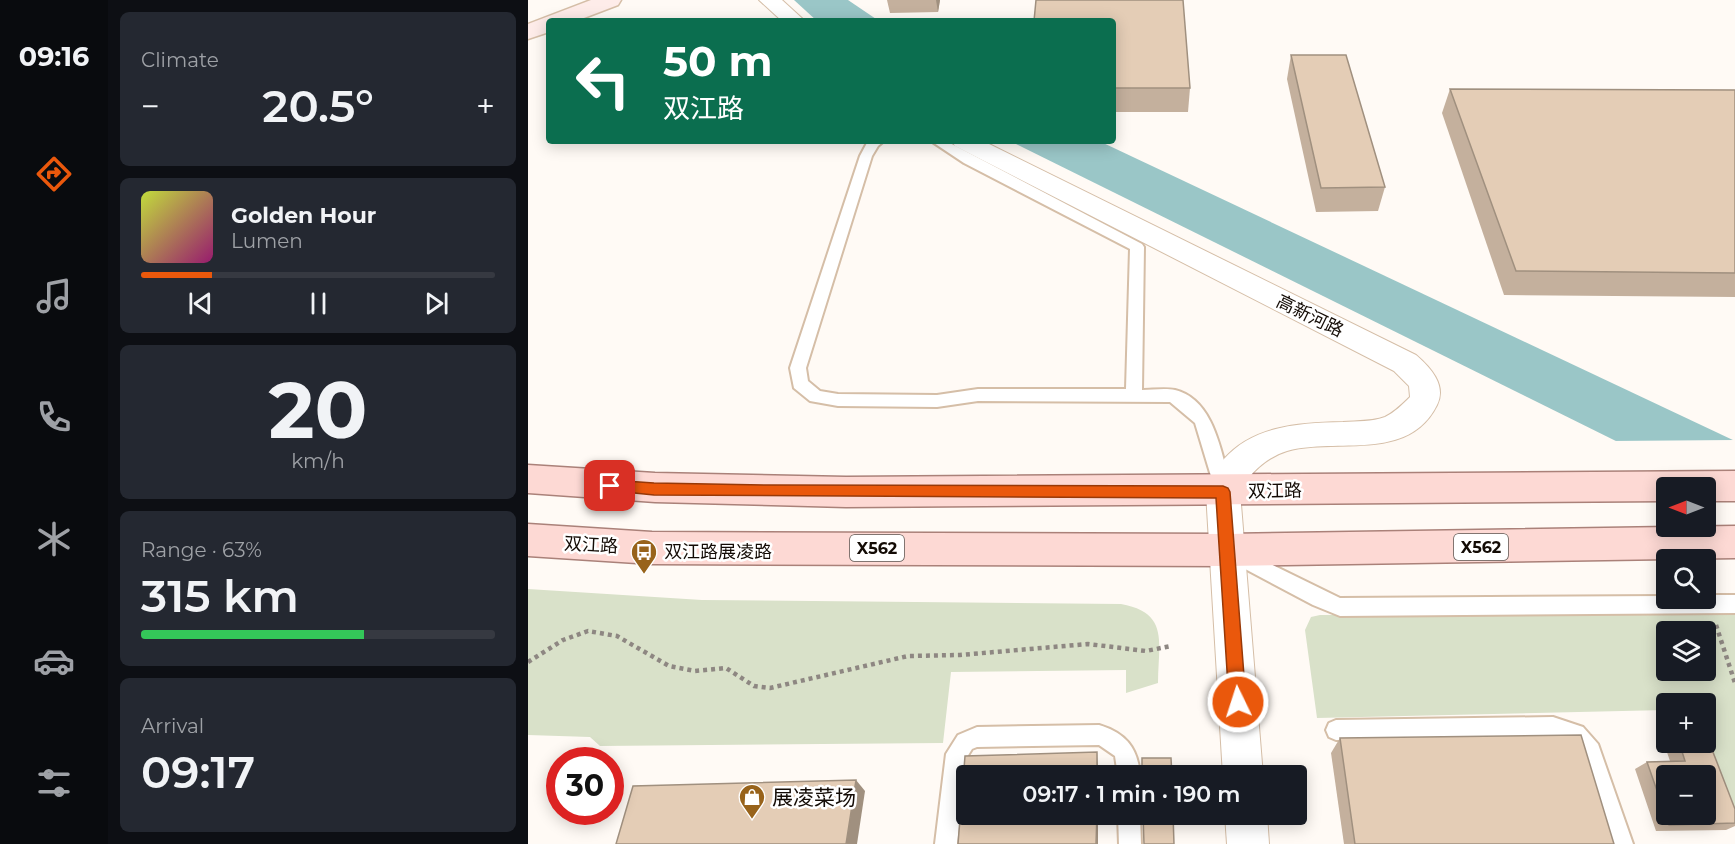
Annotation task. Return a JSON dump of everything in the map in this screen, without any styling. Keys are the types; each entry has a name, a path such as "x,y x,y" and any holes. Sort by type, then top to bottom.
{"main road":[{"name":"双江路","path":"528,479 654,489 758,491 1223,492 1735,486"},
{"name":"双江路","path":"528,540 652,548 1227,550 1735,542"}],"street":[{"path":"564,18 610,0"},
{"path":"769,0 791,18"},
{"path":"528,32 546,25"},
{"name":"高新河路","path":"970,144 1405,363 1416,372 1426,388 1425,399 1417,411 1400,423 1375,433 1305,435 1281,440 1235,469 1223,492"},
{"path":"1223,492 1242,765"},
{"path":"1247,825 1248,844"}],"lane":[{"path":"872,144 866,156 798,368 800,384 816,397 838,400 937,400 978,395 1173,396 1186,404 1202,420 1223,492"},
{"path":"942,144 1137,247 1134,396"},
{"path":"1227,550 1320,599 1340,607 1656,604"},
{"path":"1716,604 1735,604"},
{"path":"1336,730 1553,727 1570,730 1583,738 1591,751 1622,844"},
{"path":"946,844 957,754 966,742 977,737 1099,735 1113,739 1124,750 1127,765"},
{"path":"1129,825 1130,844"}],"path":[{"path":"1712,609 1735,684"},
{"path":"528,662 563,640 588,631 617,636 669,666 695,671 726,668 754,687 770,688 908,656 970,655 1088,644 1146,651 1171,646"}],"green space":[{"path":"528,589 702,600 1121,604 1137,608 1154,622 1159,643 1158,683 1126,693 1126,670 951,672 943,743 600,746 590,737 528,735"},
{"path":"1735,613 1735,814 1711,753 1716,753 1716,693 1656,693 1656,710 1317,718 1305,630 1311,617 1320,615"}],"water":[{"path":"794,0 848,0 875,18 814,18"},
{"path":"1016,144 1105,144 1735,441 1735,500 1716,491 1716,477 1689,477"}],"pier":[{"path":"1735,440 1735,503 1716,494 1716,477 1682,477 1609,441"}],"building":[{"path":"1036,0 1183,0 1190,88 1116,88 1116,18 1034,18"},
{"path":"1291,55 1346,55 1385,187 1321,188"},
{"path":"1450,89 1735,90 1735,273 1516,271"},
{"path":"1581,735 1614,844 1355,844 1340,738"},
{"path":"1097,752 1097,765 964,765 965,756"},
{"path":"1682,753 1713,753 1735,809 1735,823 1716,824 1716,765 1656,765 1656,788 1647,762 1685,761"},
{"path":"1142,758 1171,758 1171,765 1142,765"},
{"name":"展凌菜场","path":"856,780 846,844 616,844 622,825 624,825 624,817 633,786"},
{"path":"960,825 1097,825 1096,844 958,844"},
{"path":"1143,825 1173,825 1174,844 1144,844"}],"place":[{"name":"双江路展凌路","path":"644,575"},
{"name":"展凌菜场","path":"752,820"}],"route":[{"path":"610,486 769,492 1223,492 1238,702"}]}
